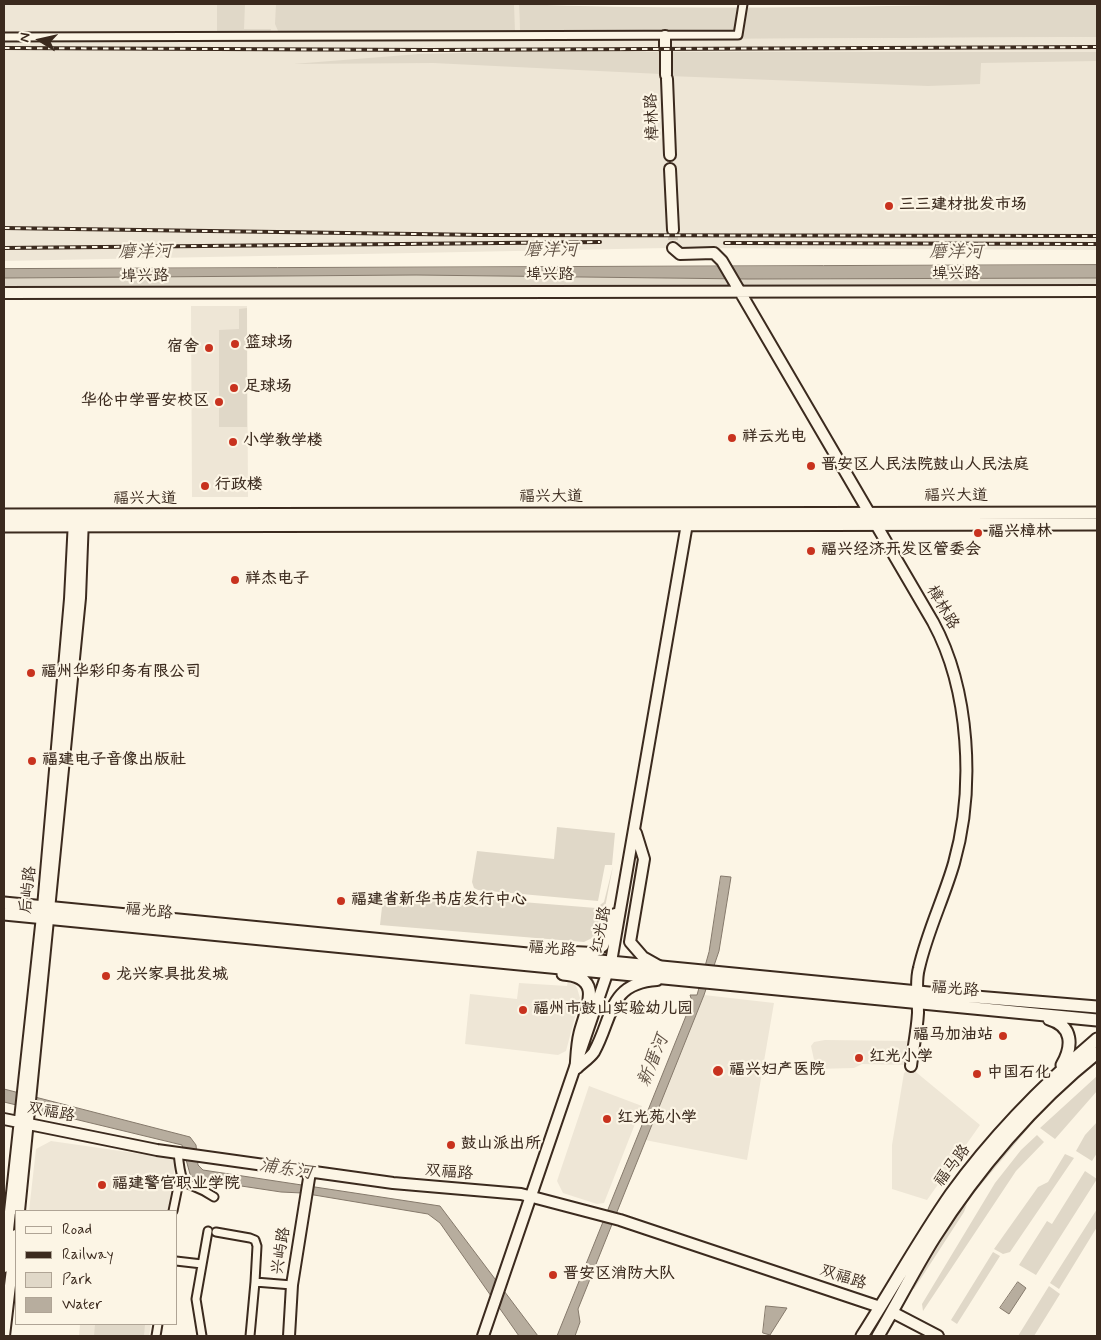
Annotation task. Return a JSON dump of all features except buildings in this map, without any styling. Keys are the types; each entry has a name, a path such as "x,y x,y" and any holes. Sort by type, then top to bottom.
{"main road":[{"name":"福兴大道","path":"688,520 869,513 1097,513"},
{"name":"福兴大道","path":"4,516 78,522"},
{"name":"福兴大道","path":"4,526 78,522 688,520 875,524 1097,524"},
{"name":"福光路","path":"4,903 46,913 516,963 660,967 699,970 1028,1014 1097,1020"},
{"name":"福光路","path":"4,914 46,913 550,956 668,980 712,984 917,998 1069,1004 1097,1007"},
{"path":"516,963 544,972 574,975 589,990 590,1001 579,1038 576,1068"},
{"path":"1069,1004 1097,1001"},
{"path":"1028,1014 1058,1022 1064,1026 1069,1036 1069,1052 1054,1078"},
{"name":"福马路","path":"862,1336 923,1236 966,1174 1015,1115 1097,1039"},
{"name":"福马路","path":"878,1336 935,1237 994,1156 1076,1070 1097,1053"},
{"path":"1076,1070 1097,1061"}],"street":[{"path":"4,37 738,36 743,4"},
{"name":"樟林路","path":"665,36 670,154"},
{"path":"670,169 672,230"},
{"name":"樟林路","path":"674,248 680,254 714,253 722,260 934,622 947,650 958,698 967,776 962,829 948,883 920,963 912,1066"},
{"name":"埠兴路","path":"4,293 1097,290"},
{"name":"红光路","path":"483,1336 610,967 632,853 688,520"},
{"name":"后屿路","path":"24,1122 46,913 70,599 78,522"},
{"path":"635,831 644,859 630,942 643,957 660,967"},
{"path":"550,956 573,952 593,953 603,946 614,920 620,880 632,853"},
{"path":"576,1068 593,1054 616,999 625,989 641,982 668,980"},
{"name":"双福路","path":"4,1119 129,1145 197,1154 309,1177 514,1193 620,1220 880,1307"},
{"path":"19,1210 24,1122"},
{"path":"4,1267 24,1122"},
{"path":"173,1210 180,1177 180,1152"},
{"path":"180,1177 187,1184 205,1190 214,1197"},
{"name":"兴屿路","path":"289,1336 292,1285 309,1177"},
{"path":"202,1336 196,1299 202,1264 212,1232 255,1240 257,1250 250,1336"},
{"path":"4,1336 15,1244"},
{"path":"178,1261 202,1264"},
{"path":"255,1282 292,1285"},
{"path":"892,1312 938,1336"}],"shaded area":[{"path":"4,4 519,4 520,40 1097,37 1097,250 668,248 4,261"},
{"name":"华伦中学晋安校区","path":"191,306 247,306 248,497 192,497"},
{"name":"福州市鼓山实验幼儿园","path":"568,980 572,980 580,998 566,1051 558,1055 465,1044 470,994 517,999 519,983 567,986"},
{"name":"福兴妇产医院","path":"704,995 774,1003 747,1160 645,1140"},
{"name":"红光小学","path":"825,1040 907,1041 905,1065 862,1064 854,1068 816,1069 811,1046 814,1042"},
{"path":"911,1068 980,1125 927,1200 892,1189 892,1145 904,1073"},
{"path":"589,1086 642,1106 604,1203 597,1204 563,1193 557,1181"},
{"name":"福建警官职业学院","path":"51,1141 176,1159 168,1210 29,1210 36,1149"},
{"path":"80,1325 151,1325 149,1336 79,1336"}],"green space":[{"path":"217,4 245,4 244,29 271,29 269,35 217,33"},
{"path":"276,4 514,4 515,32 279,33 275,24"},
{"path":"519,4 736,8 1097,4 1097,37 520,40"},
{"path":"563,51 661,52 661,74 433,63 293,64 419,54"},
{"path":"668,52 1097,52 1097,61 981,63 980,84 928,86 669,76"},
{"path":"416,275 747,279 1097,278 1097,289 4,290 4,278"},
{"path":"247,308 247,427 219,427 219,330 239,329 239,309"},
{"path":"557,827 615,833 612,865 605,865 598,901 478,890 474,888 472,882 477,851 554,859"},
{"path":"613,866 601,928 596,936 584,942 380,925 383,898 387,891 596,908 604,902"},
{"path":"1097,1076 1097,1091 1055,1139 1040,1128"},
{"path":"1097,1122 1097,1153 1092,1161 1076,1151 1085,1135"},
{"path":"1030,1124 1030,1126 974,1193 974,1191"},
{"path":"1037,1135 1044,1142 1016,1171 923,1311 922,1304 995,1183 1021,1150"},
{"path":"1065,1154 1074,1158 1010,1252 1003,1254 994,1249 1038,1187 1048,1182"},
{"path":"1085,1171 1097,1179 1036,1275 1019,1265 1047,1221 1052,1224"},
{"path":"967,1204 964,1212 914,1289 912,1289 957,1215"},
{"path":"1097,1209 1097,1227 1059,1289 1050,1283"},
{"path":"993,1252 1000,1256 957,1324 951,1320"},
{"path":"1049,1286 1060,1294 1034,1336 1018,1336"},
{"path":"95,1325 145,1325 144,1336 94,1336"}],"water":[{"path":"1097,265 1097,278 747,279 416,275 4,278 4,269"},
{"path":"721,876 731,877 719,951 704,995 578,1309 580,1322 575,1336 557,1336 692,1001 690,995 697,995 709,952"},
{"path":"4,1089 190,1137 196,1145 198,1165 203,1170 440,1206 538,1336 519,1336 440,1223 428,1214 302,1193 281,1192 195,1179 190,1174 182,1145 4,1102"},
{"path":"1018,1282 1026,1288 1009,1314 1000,1308"},
{"path":"766,1306 787,1308 770,1335 763,1333"}],"tunnel":[{"path":"673,230 673,248"}],"railway":[{"path":"4,48 429,50 1097,47"},
{"path":"4,228 483,235 1097,236"},
{"path":"4,248 600,242"},
{"path":"725,243 1097,244"}],"place":[{"name":"三三建材批发市场","path":"889,206"},
{"name":"篮球场","path":"235,344"},
{"name":"宿舍","path":"209,348"},
{"name":"足球场","path":"234,388"},
{"name":"华伦中学晋安校区","path":"219,402"},
{"name":"祥云光电","path":"732,438"},
{"name":"小学教学楼","path":"233,442"},
{"name":"晋安区人民法院鼓山人民法庭","path":"811,466"},
{"name":"行政楼","path":"205,486"},
{"name":"福兴樟林","path":"978,533"},
{"name":"福兴经济开发区管委会","path":"811,551"},
{"name":"祥杰电子","path":"235,580"},
{"name":"福州华彩印务有限公司","path":"31,673"},
{"name":"福建电子音像出版社","path":"32,761"},
{"name":"福建省新华书店发行中心","path":"341,901"},
{"name":"龙兴家具批发城","path":"106,976"},
{"name":"福州市鼓山实验幼儿园","path":"523,1010"},
{"name":"福马加油站","path":"1003,1036"},
{"name":"红光小学","path":"859,1058"},
{"name":"福兴妇产医院","path":"718,1071"},
{"name":"中国石化","path":"977,1074"},
{"name":"红光苑小学","path":"607,1119"},
{"name":"鼓山派出所","path":"451,1145"},
{"name":"福建警官职业学院","path":"102,1185"},
{"name":"晋安区消防大队","path":"553,1275"}],"water label":[{"name":"磨洋河","path":"551,251"},
{"name":"磨洋河","path":"145,253"},
{"name":"磨洋河","path":"956,253"},
{"name":"新厝河","path":"654,1061"},
{"name":"浦东河","path":"286,1170"}]}
